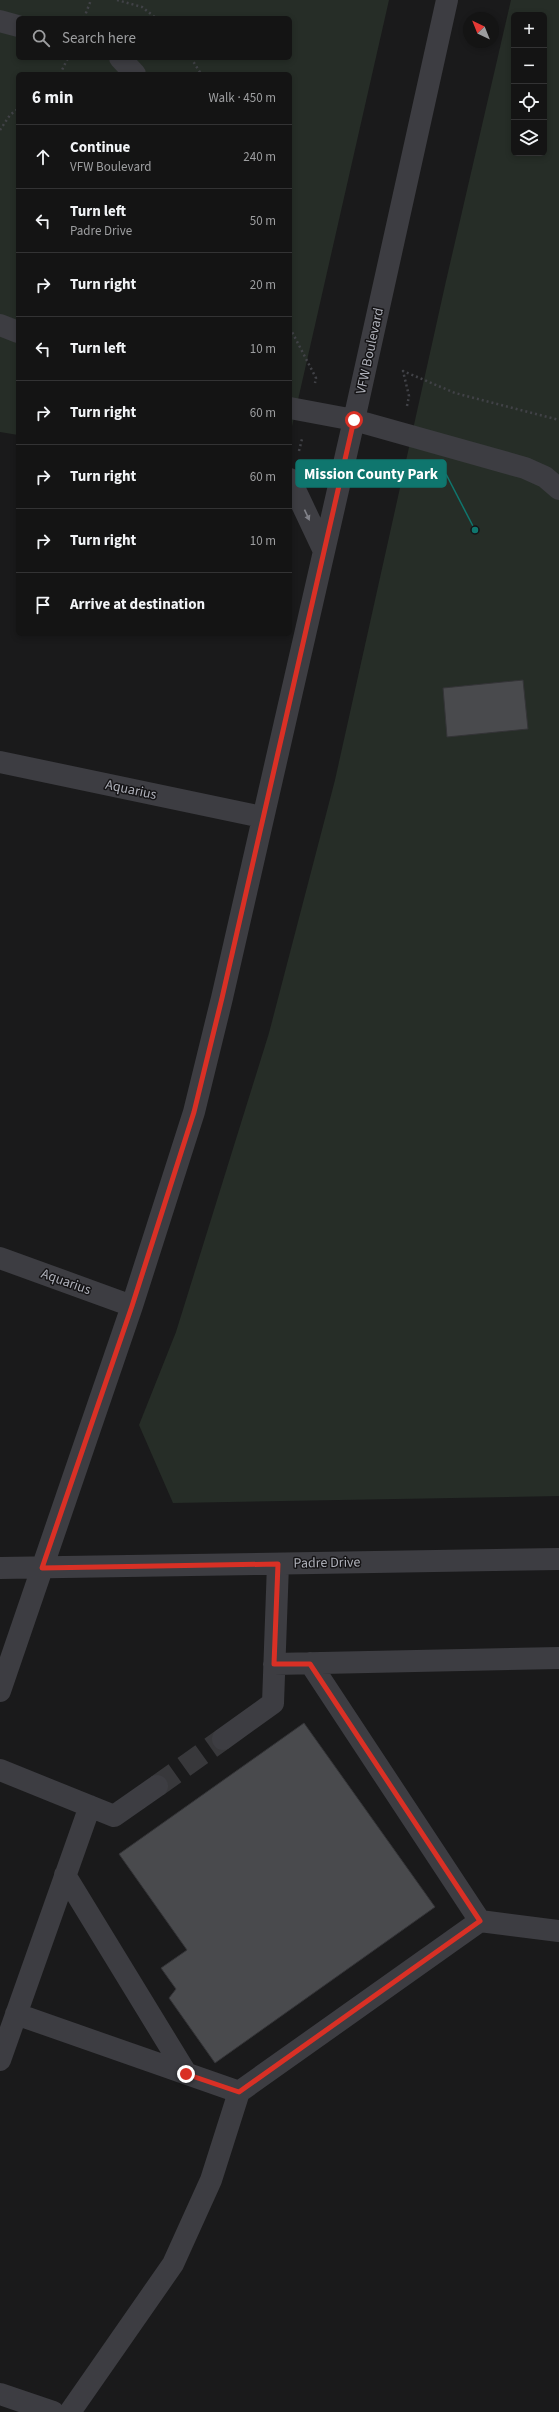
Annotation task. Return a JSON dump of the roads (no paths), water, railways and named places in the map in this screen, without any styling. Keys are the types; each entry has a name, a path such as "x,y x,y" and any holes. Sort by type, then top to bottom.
{"street":[{"name":"VFW Boulevard","path":"0,1691 132,1306 194,1112 222,998 262,817 354,420 447,0"},
{"path":"0,20 16,25"},
{"path":"122,60 133,72"},
{"path":"0,325 16,331"},
{"path":"292,408 354,420 525,468 545,477 559,489"},
{"path":"292,484 324,551"},
{"name":"Aquarius","path":"0,762 262,817"},
{"name":"Aquarius","path":"0,1258 132,1306"},
{"name":"Padre Drive","path":"0,1568 559,1559"},
{"path":"223,1739 273,1703 278,1564"},
{"path":"274,1664 559,1658"},
{"path":"310,1664 480,1921"},
{"path":"0,1770 114,1816 156,1786"},
{"path":"0,2060 90,1806"},
{"path":"65,1875 186,2074"},
{"path":"70,2412 173,2264 211,2180 239,2092 480,1921 559,1931"},
{"path":"16,2014 239,2092"},
{"path":"0,2394 53,2412"}],"tunnel":[{"path":"157,1786 223,1739"}],"place":[{"name":"Mission County Park","path":"475,530"}]}
